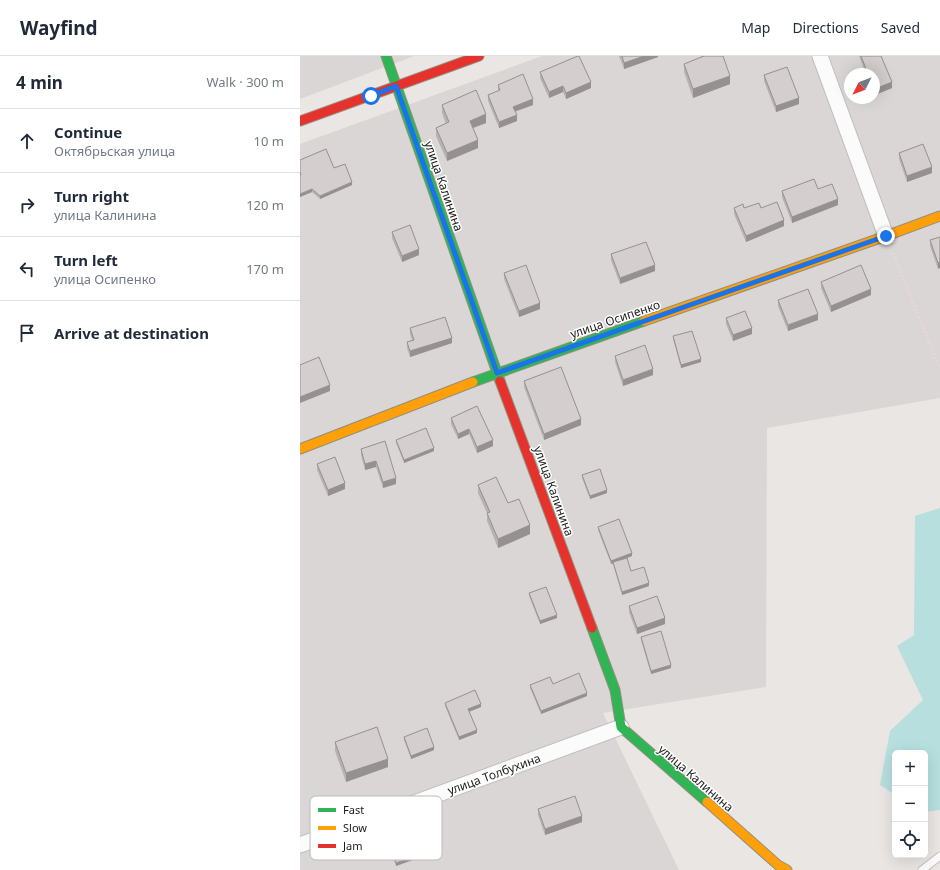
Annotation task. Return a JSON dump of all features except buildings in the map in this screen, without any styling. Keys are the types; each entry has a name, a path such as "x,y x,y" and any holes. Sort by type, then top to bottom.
{"street":[{"name":"улица Калинина","path":"386,56 497,373 615,690 621,727 778,865 787,870"},
{"path":"300,121 480,56"},
{"path":"820,56 886,236"},
{"name":"улица Осипенко","path":"300,449 497,373 940,216"},
{"name":"улица Толбухина","path":"433,796 621,727"},
{"name":"улица Толбухина","path":"300,845 310,841"}],"lane":[{"path":"922,870 940,856"}],"path":[{"path":"886,236 939,367"}],"shaded area":[{"path":"300,56 414,56 300,99"},
{"path":"542,56 940,56 940,398 767,428 766,687 603,713 679,870 300,870 300,144"}],"water":[{"path":"940,508 940,810 928,812 928,750 892,750 892,793 880,785 890,731 923,700 897,646 914,635 915,516"}],"traffic: fast":[{"path":"386,56 500,381"},
{"path":"473,382 644,321"},
{"path":"592,628 615,690 621,727 707,802"}],"traffic: slow":[{"path":"644,321 940,216"},
{"path":"300,449 473,382"},
{"path":"707,802 778,865 787,870"}],"traffic: jam":[{"path":"300,121 479,56"},
{"path":"500,381 592,628"}],"route":[{"path":"371,96 396,86 497,373 886,236"}]}
